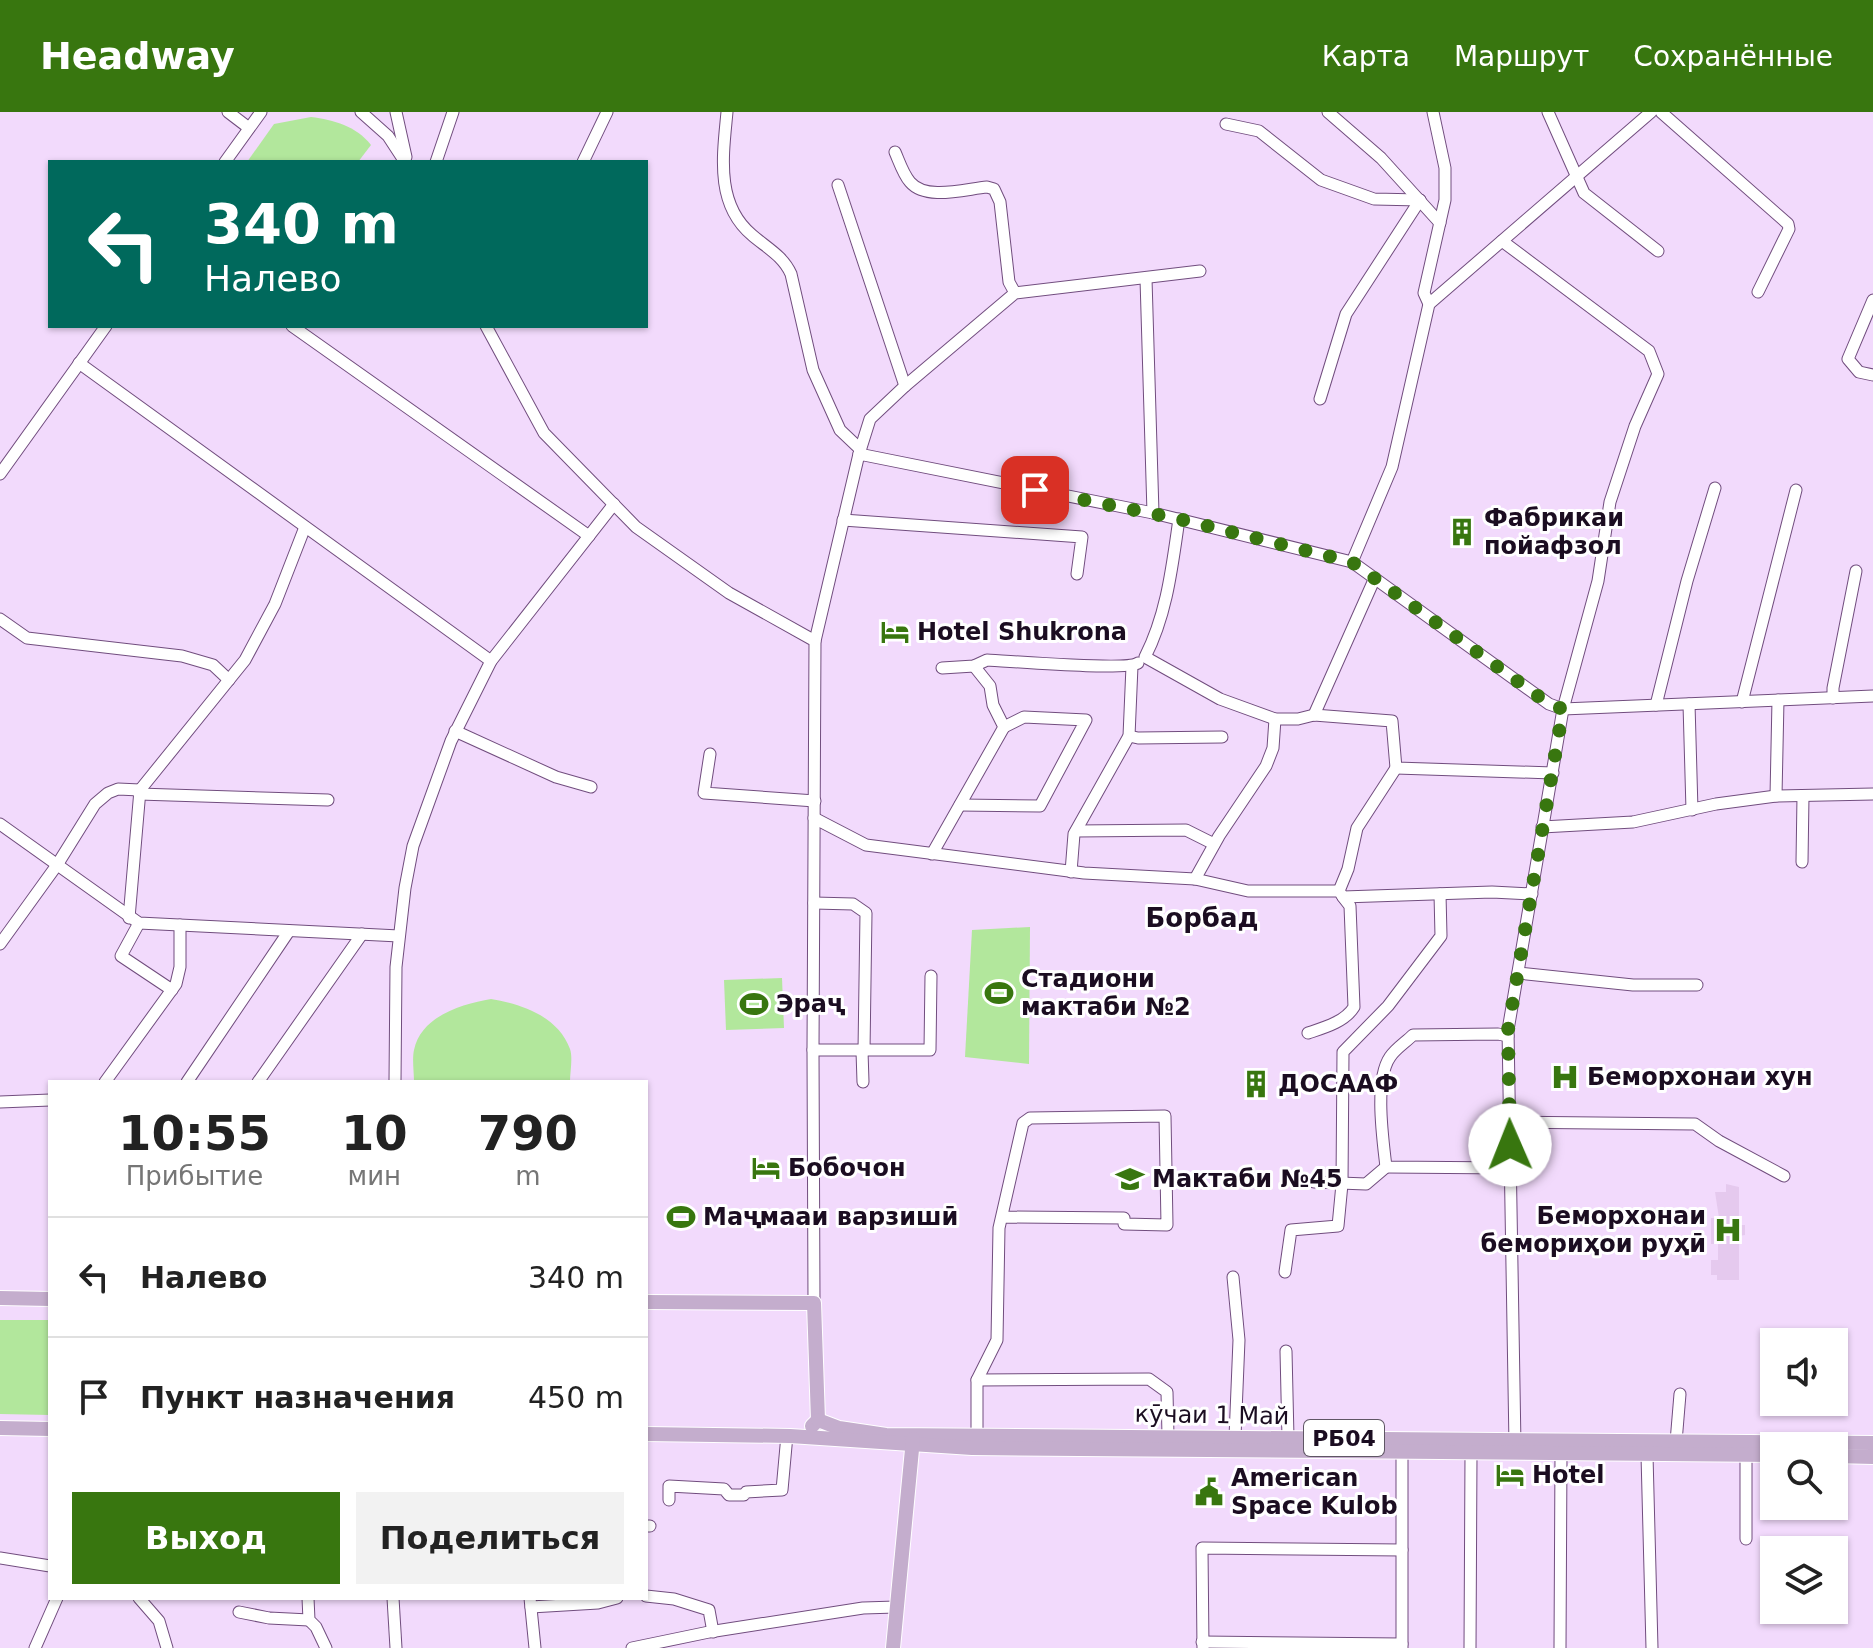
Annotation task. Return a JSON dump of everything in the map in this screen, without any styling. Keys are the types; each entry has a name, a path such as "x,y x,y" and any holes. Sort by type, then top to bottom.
{"main road":[{"path":"0,1298 48,1299"},
{"path":"648,1302 814,1303 818,1420 836,1439"},
{"path":"789,1436 809,1430 818,1420"},
{"name":"кӯчаи 1 Май","path":"818,1420 839,1428 912,1440 977,1436 1168,1436 1873,1443"},
{"path":"0,1428 48,1429"},
{"name":"кӯчаи 1 Май","path":"648,1434 1471,1455 1760,1455"},
{"path":"893,1648 912,1440"},
{"path":"1848,1456 1873,1457"}],"street":[{"path":"228,112 249,128"},
{"path":"226,160 261,112"},
{"path":"361,112 388,136 405,160"},
{"path":"396,112 406,160"},
{"path":"437,160 453,112"},
{"path":"584,160 607,112"},
{"path":"727,112 723,165 730,207 739,224 785,261 791,274 813,370 840,430 860,452 1153,513 1352,562 1549,704 1563,709 1873,696"},
{"path":"1328,112 1381,158 1440,223"},
{"path":"1429,304 1424,293 1445,200 1445,168 1433,112"},
{"path":"1548,112 1584,193 1658,251"},
{"path":"1352,562 1392,467 1429,304 1651,112"},
{"path":"1661,112 1788,224 1789,229 1758,292"},
{"path":"1226,124 1259,131 1321,180 1374,199 1420,200"},
{"path":"895,152 910,183 923,190 994,189 1000,202 1009,282 1015,293"},
{"path":"838,185 905,386"},
{"path":"1320,399 1346,314 1420,200"},
{"path":"1502,241 1649,351 1658,374 1635,426 1610,502 1598,581 1563,709 1508,1036 1515,1454"},
{"path":"814,1303 815,641 870,419 1015,293 1200,271"},
{"path":"1146,279 1153,513"},
{"path":"1873,300 1848,359 1859,372 1873,375"},
{"path":"0,474 105,328"},
{"path":"295,328 589,536"},
{"path":"487,328 544,433 636,527 729,593 815,641"},
{"path":"79,363 491,661"},
{"path":"1656,705 1687,581 1715,488"},
{"path":"1742,702 1796,490"},
{"path":"395,1080 399,936 413,846 455,731 491,661 614,504"},
{"path":"942,668 974,666 987,660 1132,666 1145,657 1158,631 1179,519"},
{"path":"843,520 1082,537 1077,574"},
{"path":"172,990 121,956 134,921 139,792 245,660 275,604 305,527"},
{"path":"1833,698 1856,571"},
{"path":"1314,715 1374,580"},
{"path":"0,619 27,638 182,656 213,665 229,680"},
{"path":"1145,657 1220,699 1275,719 1314,715 1392,721 1396,768 1357,828 1341,894"},
{"path":"974,666 990,686 993,705 1004,727"},
{"path":"1071,872 1076,831 1129,736 1132,666"},
{"path":"1776,796 1778,700"},
{"path":"1689,704 1692,810"},
{"path":"932,854 1004,727 1024,717 1086,720 1040,806 960,805"},
{"path":"1195,879 1214,844 1266,766 1273,748 1275,719"},
{"path":"455,731 546,773 591,787"},
{"path":"1129,736 1222,737"},
{"path":"710,754 704,793 815,801"},
{"path":"1396,768 1553,773"},
{"path":"0,944 57,865 95,804 108,793 118,789 328,800"},
{"path":"1542,827 1633,822 1716,804 1776,796 1873,794"},
{"path":"1802,862 1803,796"},
{"path":"814,818 866,845 1071,872 1195,879 1248,891 1532,894"},
{"path":"1,827 134,921 399,936"},
{"path":"1076,831 1186,830 1214,844"},
{"path":"1308,1033 1326,1028 1354,1007 1350,906 1341,894"},
{"path":"1285,1272 1291,1230 1338,1226 1342,1184 1343,1052 1368,1028 1441,936 1440,894"},
{"path":"814,903 853,904 866,913 863,1082"},
{"path":"106,1080 172,990 180,967 180,925"},
{"path":"188,1080 289,931"},
{"path":"259,1080 362,934"},
{"path":"1518,973 1633,985 1697,985"},
{"path":"813,1050 930,1050 931,976"},
{"path":"1350,1013 1368,1028"},
{"path":"1386,1167 1382,1135 1382,1081 1389,1058 1413,1035 1508,1036"},
{"path":"0,1102 48,1100"},
{"path":"977,1436 977,1380 997,1340 999,1228 1023,1123 1030,1118 1165,1116 1167,1225 1124,1224 1124,1218 1002,1217"},
{"path":"1509,1122 1695,1124 1719,1141 1784,1176"},
{"path":"1314,1182 1366,1184 1386,1167 1510,1168"},
{"path":"1233,1277 1239,1340 1235,1437"},
{"path":"1286,1351 1288,1438"},
{"path":"977,1380 1149,1379 1167,1392 1168,1436"},
{"path":"1676,1442 1680,1394"},
{"path":"669,1500 669,1486 724,1489 729,1495 782,1490 789,1436"},
{"path":"1402,1453 1402,1550 1402,1646 1202,1645 1202,1548 1402,1550"},
{"path":"1560,1648 1561,1454"},
{"path":"1470,1648 1471,1455"},
{"path":"1647,1455 1652,1648"},
{"path":"1746,1455 1746,1539"},
{"path":"0,1558 48,1566"},
{"path":"648,1596 674,1599 709,1610 710,1648"},
{"path":"35,1648 56,1600"},
{"path":"141,1600 159,1621 167,1648"},
{"path":"308,1600 309,1620"},
{"path":"393,1600 396,1648"},
{"path":"535,1648 530,1603 598,1603 609,1600"},
{"path":"632,1648 863,1608 896,1607"},
{"path":"239,1612 269,1618 309,1620 326,1648"}],"shaded area":[{"name":"Беморхонаи бемориҳои руҳӣ","path":"1726,1184 1739,1187 1739,1225 1745,1225 1745,1235 1739,1236 1739,1280 1717,1280 1717,1275 1711,1275 1711,1260 1718,1260 1718,1244 1711,1244 1711,1218 1719,1218 1715,1192 1726,1192"}],"green space":[{"path":"311,117 328,120 359,133 371,145 360,160 248,160 274,124"},
{"name":"Стадиони мактаби №2","path":"1030,927 1029,1064 965,1057 972,930"},
{"name":"Эраҷ","path":"782,978 784,1028 726,1030 724,980"},
{"path":"491,999 526,1008 548,1020 570,1049 570,1080 414,1080 414,1050 425,1028 444,1014"},
{"path":"0,1320 48,1320 48,1415 0,1414"}],"place":[{"name":"Фабрикаи пойафзол","path":"1462,532"},
{"name":"Hotel Shukrona","path":"895,632"},
{"name":"Стадиони мактаби №2","path":"999,993"},
{"name":"Эраҷ","path":"754,1004"},
{"name":"Беморхонаи хун","path":"1565,1077"},
{"name":"ДОСААФ","path":"1256,1084"},
{"name":"Бобочон","path":"766,1168"},
{"name":"Мактаби №45","path":"1130,1179"},
{"name":"Маҷмааи варзишӣ","path":"681,1217"},
{"name":"Беморхонаи бемориҳои руҳӣ","path":"1728,1230"},
{"name":"Hotel","path":"1510,1475"},
{"name":"American Space Kulob","path":"1209,1492"}],"district":[{"name":"Борбад","path":"1202,918"}],"route":[{"path":"1035,490 1179,519 1352,562 1549,704 1563,709 1508,1030 1510,1145"}]}
